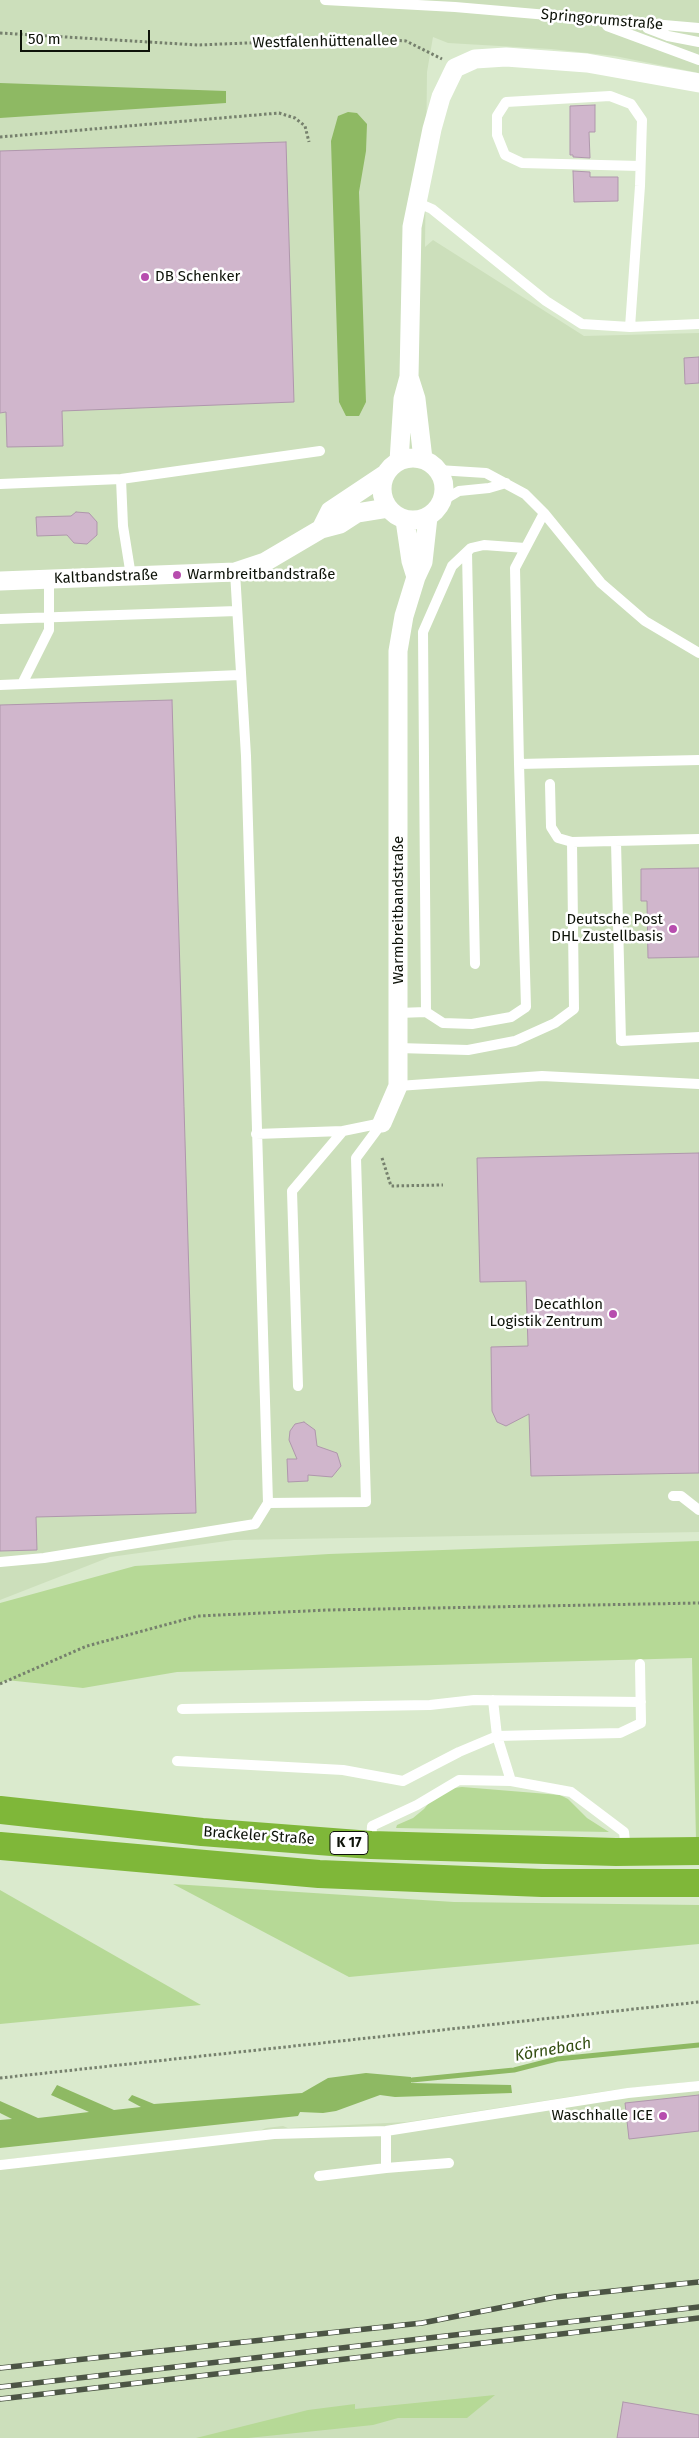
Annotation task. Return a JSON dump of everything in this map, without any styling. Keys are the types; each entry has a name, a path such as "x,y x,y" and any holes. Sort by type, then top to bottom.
{"highway":[{"name":"Brackeler Straße","path":"0,1810 192,1831 370,1845 627,1852 699,1852"},
{"name":"K 17","path":"0,1846 319,1874 551,1884 699,1884"}],"street":[{"path":"399,461 403,399 409,378 412,228 416,202 439,105 455,68 475,59 506,57 586,63 699,83"},
{"path":"409,378 416,399 431,465 444,485 442,501 436,510 428,517 418,520 405,520 388,508 381,491 384,475 390,467 407,458 431,465"},
{"name":"Kaltbandstraße","path":"321,529 330,511 384,475"},
{"name":"Kaltbandstraße","path":"0,581 235,572 265,562 321,529 340,524 357,513 388,508"},
{"name":"Warmbreitbandstraße","path":"382,1123 398,1086 398,651 404,616 416,577 423,562 428,517"},
{"path":"405,520 411,561 416,577"}],"lane":[{"name":"Springorumstraße","path":"325,0 482,4 590,20 699,28"},
{"path":"590,20 699,60"},
{"path":"635,24 668,36 699,42"},
{"path":"630,327 640,166 642,120 630,104 610,96 506,102 497,116 497,135 505,155 522,163 640,166"},
{"path":"416,202 432,209 546,301 582,324 630,327 699,324"},
{"path":"0,484 121,479 320,451"},
{"path":"431,465 486,473 526,494 544,513 600,583 645,620 699,653"},
{"path":"121,479 123,526 131,576"},
{"path":"442,501 459,491 489,488 506,483"},
{"path":"398,1013 426,1012 444,1024 472,1024 511,1018 526,1007 515,568 544,513"},
{"path":"426,1012 423,632 452,566 471,548 484,544 525,548"},
{"path":"467,552 475,964"},
{"path":"0,1562 44,1558 255,1524 268,1503 246,756 235,572"},
{"path":"22,684 49,630 49,579"},
{"path":"0,619 237,611"},
{"path":"0,685 240,675"},
{"path":"519,764 699,760"},
{"path":"550,784 550,828 558,838 572,842 699,839"},
{"path":"398,1048 468,1050 516,1041 556,1023 574,1009 572,842"},
{"path":"616,842 621,1041 699,1037"},
{"path":"398,1086 542,1076 699,1084"},
{"path":"256,1134 343,1131 382,1123"},
{"path":"268,1503 366,1502 356,1158 382,1123"},
{"path":"298,1386 292,1191 343,1131"},
{"path":"673,1496 681,1496 699,1510"},
{"path":"177,1761 343,1770 403,1782 459,1752 497,1736 620,1733 641,1723 640,1664"},
{"path":"182,1709 430,1705 494,1700 640,1702"},
{"path":"494,1700 497,1736 511,1781"},
{"path":"370,1845 372,1826 417,1805 459,1780 511,1781 571,1792 624,1832 627,1852"},
{"path":"0,2165 274,2134 386,2131 628,2093 699,2086"},
{"path":"386,2131 386,2168"},
{"path":"319,2176 449,2163"}],"path":[{"name":"Westfalenhüttenallee","path":"0,33 198,45 370,38 406,41 433,54 455,68"},
{"path":"0,137 279,113 295,118 305,126 309,142"},
{"path":"382,1158 391,1186 443,1185"},
{"path":"0,1684 87,1646 198,1616 328,1610 699,1603"},
{"path":"0,2078 699,2002"}],"shaded area":[{"path":"0,0 699,0 699,73 615,56 551,49 448,43 433,37 427,72 425,247 433,240 584,336 699,333 699,1532 234,1540 110,1557 0,1600"},
{"path":"0,83 226,91 226,103 0,118"},
{"path":"348,112 357,113 367,124 366,151 359,192 366,402 359,416 346,416 339,402 331,141 338,116"},
{"path":"699,1541 699,1840 696,1840 692,1658 177,1672 83,1688 6,1680 0,1684 0,1603 135,1566 329,1554"},
{"path":"462,1787 560,1795 568,1799 587,1818 609,1832 396,1828 397,1825 413,1818 432,1799 454,1788"},
{"path":"173,1884 454,1902 699,1905 699,1944 349,1977"},
{"path":"0,1890 201,2005 0,2024"},
{"path":"366,2073 411,2077 411,2083 511,2085 512,2093 395,2097 380,2095 336,2111 323,2113 300,2112 298,2116 0,2148 0,2120 12,2119 0,2113 0,2101 38,2118 89,2112 51,2095 57,2085 114,2110 141,2107 128,2100 132,2095 154,2104 302,2093 328,2078"},
{"path":"699,2081 699,2438 0,2438 0,2160 257,2132 266,2128 283,2126 288,2128 407,2122 613,2090"},
{"path":"495,2395 467,2418 398,2418 373,2425 248,2438 196,2438 308,2410 355,2404 355,2409"}],"building":[{"path":"595,105 595,132 589,132 590,158 573,157 573,155 570,155 570,106"},
{"name":"DB Schenker","path":"286,142 294,402 62,411 63,446 7,447 6,412 0,413 0,151"},
{"path":"573,171 590,172 590,177 618,177 618,201 574,202"},
{"path":"699,357 699,383 685,384 684,358"},
{"path":"76,512 89,513 97,522 97,535 87,544 74,543 67,535 37,536 36,517 71,516"},
{"path":"172,700 196,1513 36,1517 37,1550 0,1551 0,705"},
{"name":"Deutsche Post DHL Zustellbasis","path":"699,868 699,957 648,958 647,901 641,901 641,869"},
{"name":"Decathlon Logistik Zentrum","path":"699,1153 699,1473 531,1476 529,1414 506,1426 497,1422 492,1411 491,1347 528,1346 526,1281 480,1282 477,1158"},
{"path":"304,1422 315,1430 317,1446 337,1453 341,1466 332,1477 308,1475 308,1481 288,1482 287,1459 297,1459 289,1440 290,1431 295,1424"},
{"name":"Waschhalle ICE","path":"699,2095 699,2131 629,2139 625,2103"},
{"path":"623,2402 699,2415 699,2438 617,2438"}],"waterway":[{"name":"Körnebach","path":"412,2080 514,2070 557,2059 699,2045"}],"railway":[{"path":"0,2368 422,2323 555,2297 699,2282"},
{"path":"0,2387 699,2307"},
{"path":"0,2399 699,2318"}],"place":[{"name":"DB Schenker","path":"145,277"},
{"name":"Warmbreitbandstraße","path":"177,575"},
{"name":"Deutsche Post DHL Zustellbasis","path":"673,929"},
{"name":"Decathlon Logistik Zentrum","path":"613,1314"},
{"name":"Waschhalle ICE","path":"663,2116"}]}
